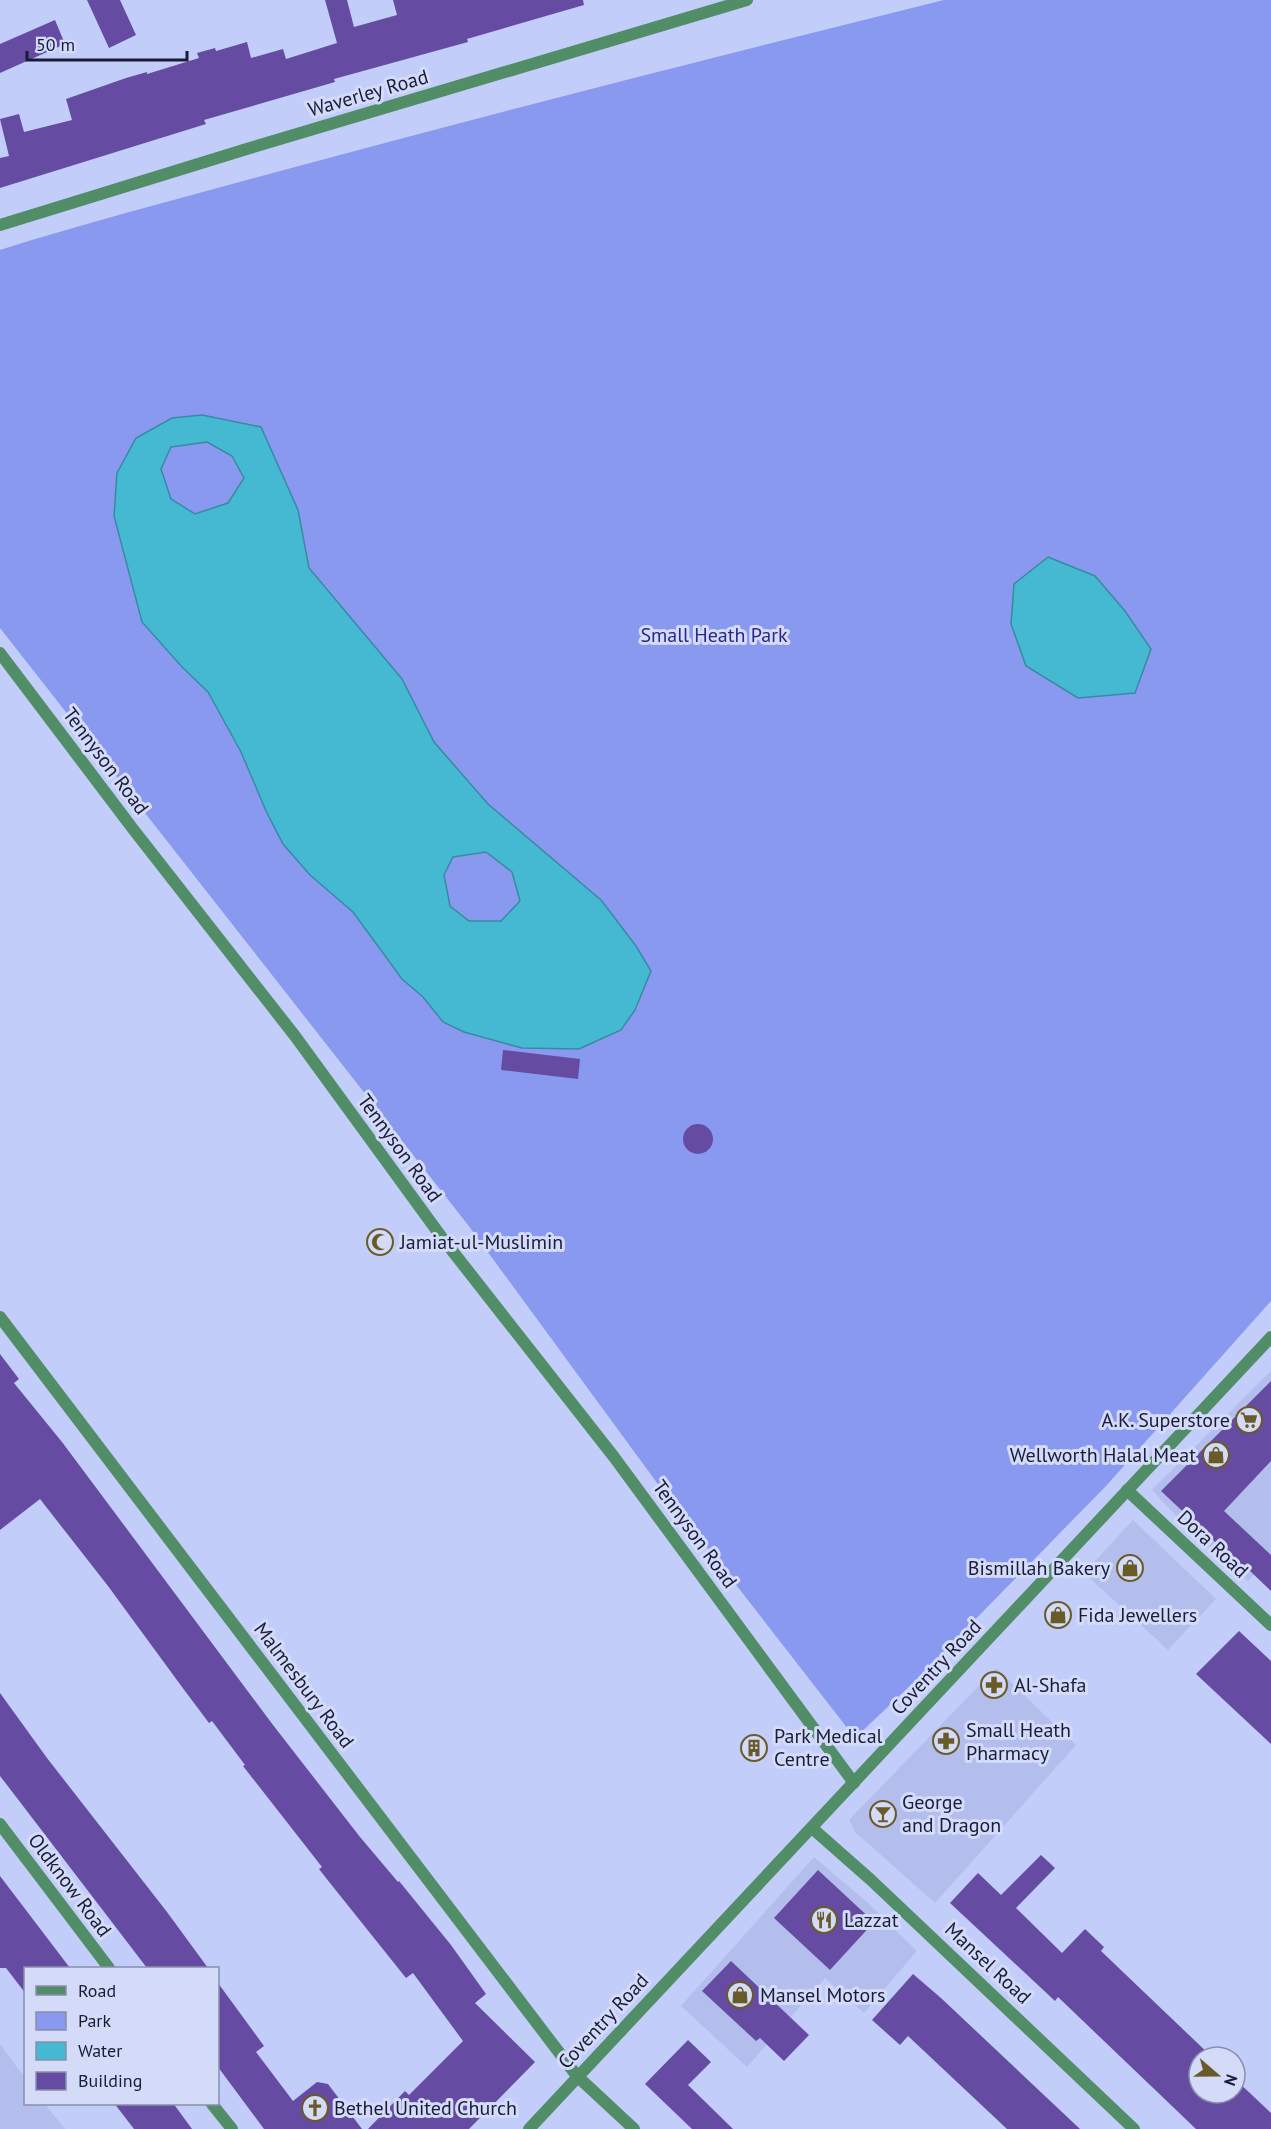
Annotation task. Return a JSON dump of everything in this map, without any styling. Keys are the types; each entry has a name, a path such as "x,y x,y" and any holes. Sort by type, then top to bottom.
{"street":[{"name":"Waverley Road","path":"0,225 747,0"},
{"name":"Tennyson Road","path":"0,653 126,820 295,1036 443,1239 614,1456 854,1783"},
{"name":"Malmesbury Road","path":"0,1317 578,2076 634,2129"},
{"name":"Coventry Road","path":"530,2129 1271,1337"},
{"name":"Dora Road","path":"1127,1490 1271,1625"},
{"name":"Oldknow Road","path":"0,1824 108,1967"},
{"name":"Mansel Road","path":"812,1828 871,1880 1134,2129"},
{"path":"214,2105 232,2129"}],"shaded area":[{"path":"1271,1371 1271,1556 1248,1581 1180,1520 1152,1490"},
{"path":"1133,1520 1216,1599 1168,1650 1084,1573"},
{"path":"996,1668 1076,1745 935,1903 855,1832 849,1820"},
{"path":"814,1857 868,1903 917,1951 864,2013 825,1978 747,2067 681,2006"},
{"path":"0,2044 24,2077 24,2105 46,2105 65,2129 0,2129"}],"green space":[{"name":"Small Heath Park","path":"944,0 1271,0 1271,1301 1106,1486 915,1681 855,1738 660,1487 468,1225 0,628 0,250 134,211 437,129"}],"water":[{"path":"202,415 261,427 298,510 309,568 402,679 434,742 488,804 601,900 636,946 651,971 635,1010 621,1030 579,1049 522,1048 464,1032 443,1022 423,997 402,979 353,912 310,875 283,844 241,752 208,692 142,622 114,516 117,473 136,438 172,418","holes":["207,442 232,456 244,478 228,503 195,514 171,499 161,469 171,447","486,852 512,872 520,901 501,921 469,921 450,906 444,875 453,857"]},
{"path":"1048,557 1095,576 1125,611 1151,649 1135,693 1078,698 1026,666 1011,624 1014,584"}],"building":[{"path":"87,0 120,0 136,35 109,48"},
{"path":"325,0 347,0 354,27 397,15 393,0 583,0 584,5 467,39 468,42 334,79 335,82 204,120 206,124 0,188 0,158 9,156 0,119 19,114 24,132 72,120 66,99 126,78 199,58 197,53 215,48 216,51 247,42 251,58 283,49 286,59 337,43"},
{"path":"55,20 65,44 0,73 0,44"},
{"path":"503,1050 580,1059 578,1079 501,1070"},
{"path":"698,1124 709,1128 713,1139 709,1150 698,1154 687,1150 683,1139 687,1128"},
{"path":"0,1354 19,1379 14,1383 62,1442 273,1725 360,1837 451,1945 486,1994 475,2003 535,2062 469,2129 368,2129 405,2091 409,2095 463,2041 413,1973 406,1978 326,1878 319,1869 322,1867 243,1766 245,1765 212,1721 209,1723 108,1586 40,1499 0,1530"},
{"path":"1271,1381 1271,1461 1224,1511 1271,1555 1271,1591 1249,1570 1247,1572 1161,1491"},
{"path":"1239,1631 1271,1661 1271,1744 1196,1674"},
{"path":"0,1693 207,1967 146,1967 0,1776"},
{"path":"1041,1855 1055,1868 1016,1908 1062,1953 1085,1929 1104,1947 1101,1951 1199,2045 1187,2045 1187,2105 1247,2105 1247,2090 1271,2113 1271,2129 1196,2129 1058,1997 1055,2001 950,1903 978,1873 1001,1895"},
{"name":"Lazzat","path":"818,1870 874,1922 830,1970 774,1918"},
{"path":"0,1876 69,1967 24,1967 24,1991 6,1968 0,1968"},
{"path":"731,1961 809,2035 784,2061 760,2038 756,2041 702,1991"},
{"path":"913,1974 1080,2129 1007,2129 908,2036 900,2045 872,2020"},
{"path":"219,1984 264,2046 256,2052 293,2101 317,2082 328,2084 362,2129 264,2129 219,2068"},
{"path":"688,2040 711,2062 688,2085 733,2129 692,2129 645,2084"},
{"path":"116,2105 174,2105 192,2129 134,2129"}],"place":[{"name":"Jamiat-ul-Muslimin","path":"380,1242"},
{"name":"A.K. Superstore","path":"1249,1420"},
{"name":"Wellworth Halal Meat","path":"1216,1455"},
{"name":"Bismillah Bakery","path":"1130,1568"},
{"name":"Fida Jewellers","path":"1058,1615"},
{"name":"Al-Shafa","path":"994,1685"},
{"name":"Small Heath Pharmacy","path":"946,1741"},
{"name":"Park Medical Centre","path":"754,1748"},
{"name":"George and Dragon","path":"883,1814"},
{"name":"Lazzat","path":"824,1920"},
{"name":"Mansel Motors","path":"740,1995"},
{"name":"Bethel United Church","path":"315,2108"}]}
